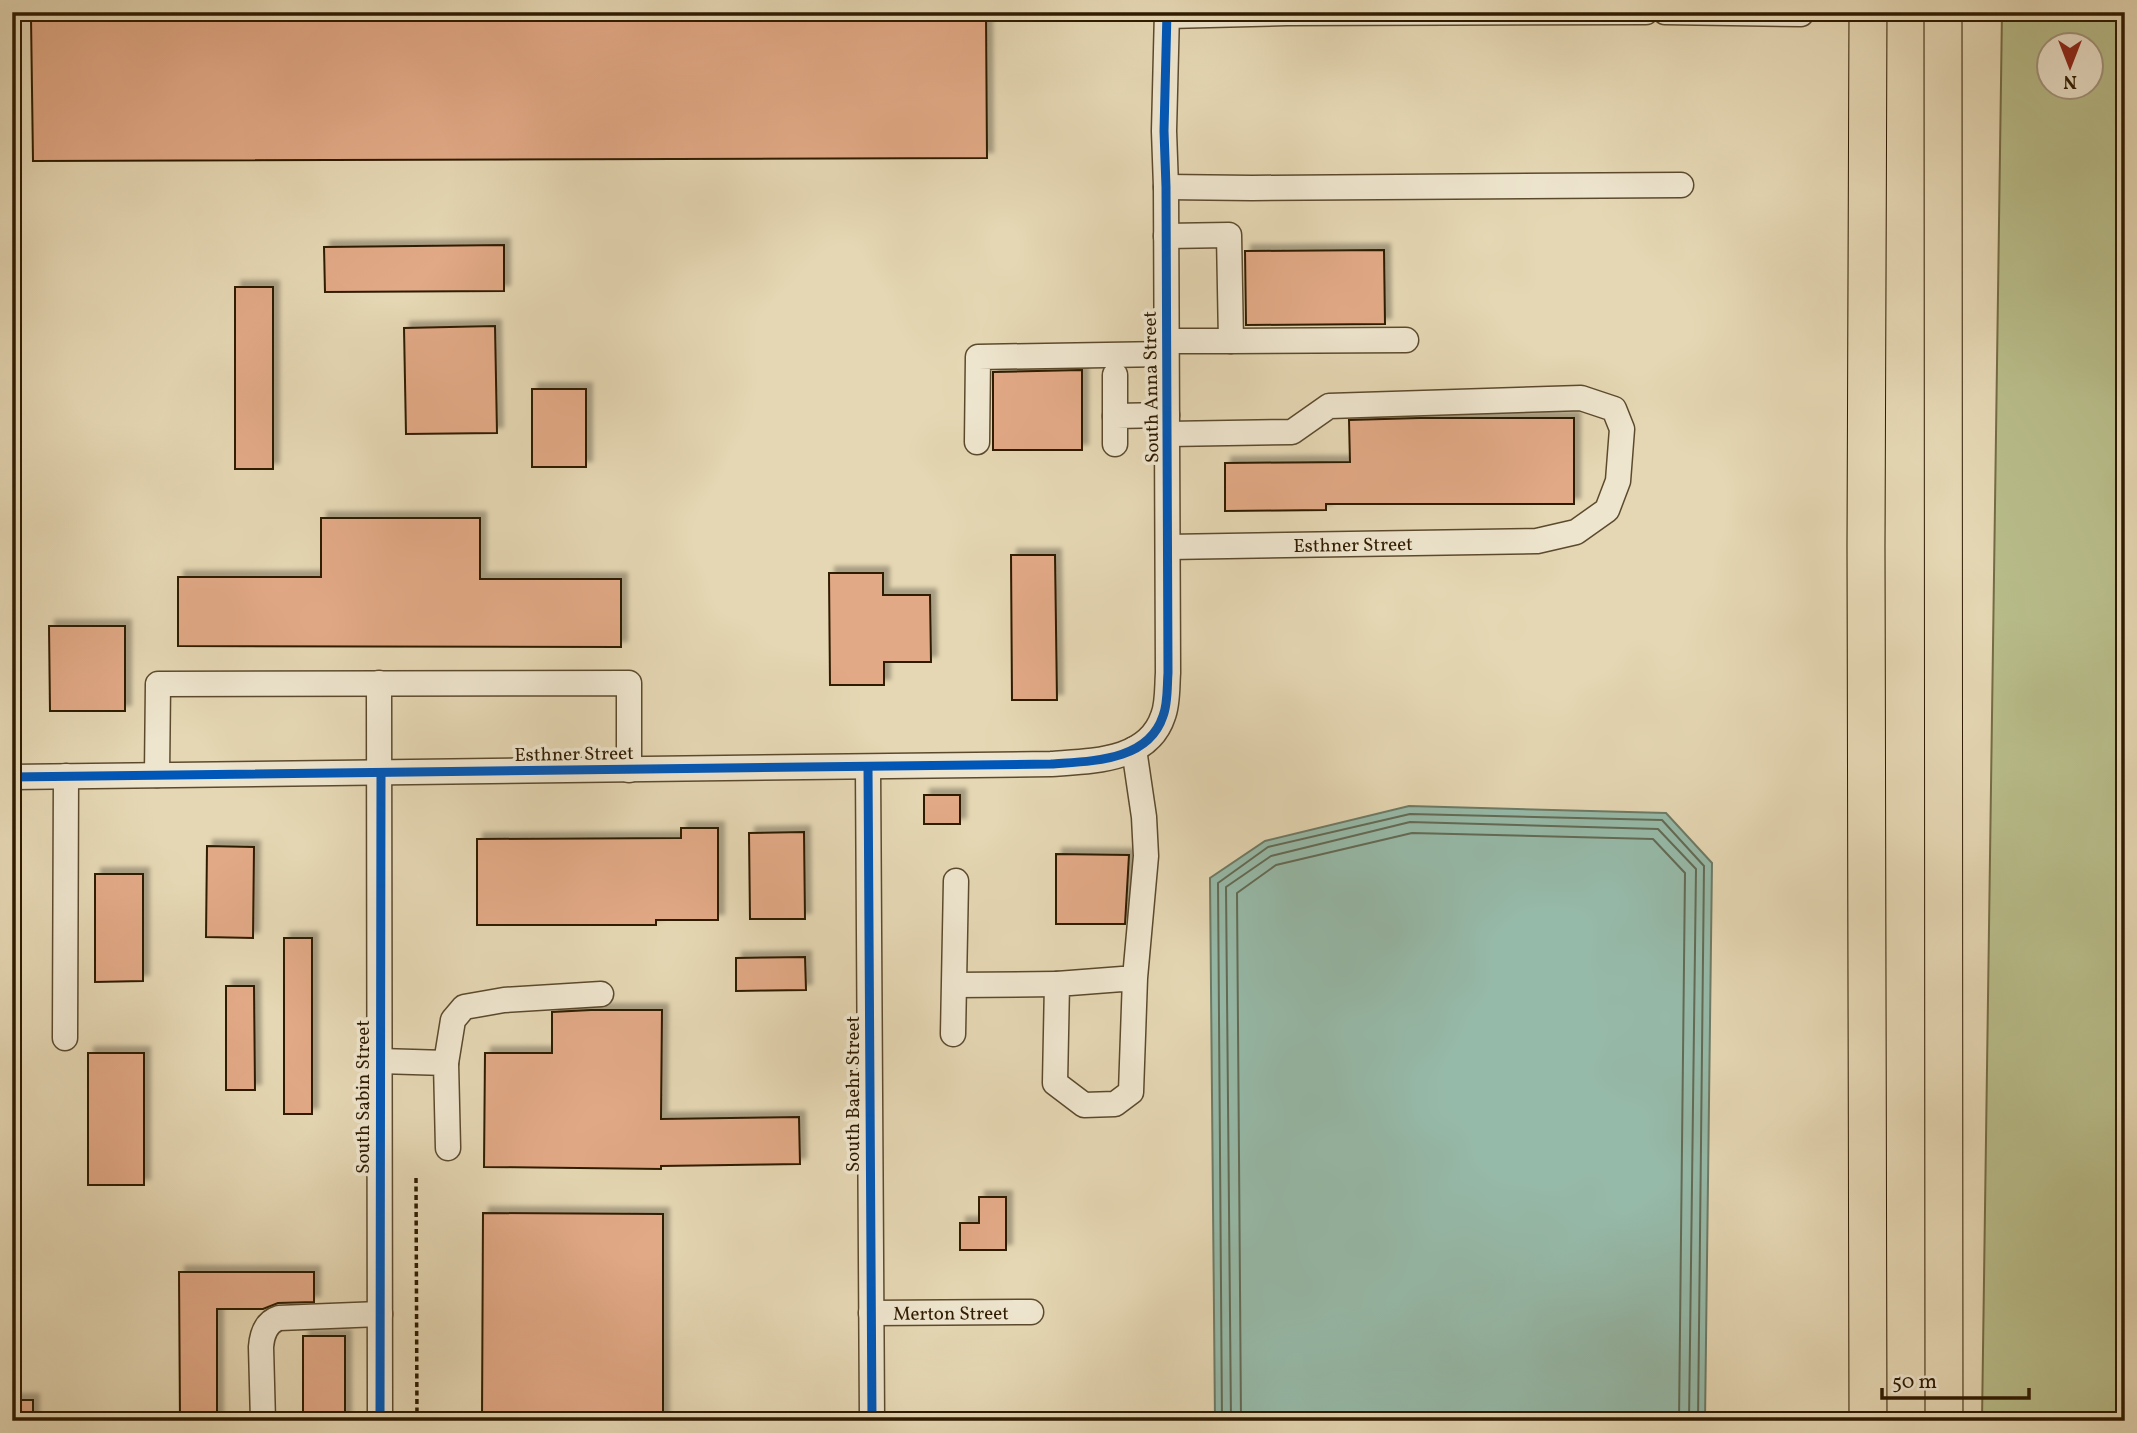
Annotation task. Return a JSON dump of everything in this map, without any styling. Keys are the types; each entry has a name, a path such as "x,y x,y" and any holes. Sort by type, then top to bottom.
{"highway":[{"path":"1868,12 1868,1421"},
{"path":"1943,12 1944,1421"}],"street":[{"path":"1167,14 1646,12"},
{"path":"1665,12 1801,14"},
{"name":"South Anna Street","path":"1134,748 1149,739 1163,716 1168,673 1164,131 1167,14"},
{"path":"1166,187 1681,185"},
{"path":"1166,236 1228,235 1231,341"},
{"path":"977,442 978,357 1231,341 1406,340"},
{"path":"1115,375 1115,444"},
{"name":"Esthner Street","path":"1168,424 1293,432 1329,406 1580,398 1614,409 1622,429 1618,481 1607,510 1576,532 1537,541 1168,547"},
{"path":"1115,415 1168,424"},
{"name":"South Sabin Street","path":"379,683 380,1421"},
{"path":"157,775 158,684 629,683 629,770"},
{"path":"1057,984 1055,1083 1084,1105 1115,1104 1131,1092 1135,978 1146,856 1144,817 1134,748"},
{"name":"Esthner Street","path":"12,777 1051,764 1108,759 1134,748"},
{"name":"South Baehr Street","path":"868,767 872,1421"},
{"path":"65,1038 66,776"},
{"path":"953,1034 956,881"},
{"path":"955,985 1057,984 1135,978"},
{"path":"448,1148 446,1063 453,1020 464,1007 504,1000 601,994"},
{"path":"380,1061 446,1063"},
{"name":"Merton Street","path":"871,1313 1031,1312"},
{"path":"263,1421 261,1347 264,1331 272,1320 380,1314"}],"path":[{"path":"416,1178 417,1421"}],"green space":[{"path":"2002,12 2125,12 2125,1421 1982,1421"}],"water":[{"path":"1409,806 1666,813 1712,863 1705,1421 1215,1421 1210,878 1265,841"}],"building":[{"path":"986,14 987,158 33,161 31,18"},
{"path":"504,245 504,291 325,292 324,247"},
{"path":"1384,250 1385,324 1246,325 1245,251"},
{"path":"235,287 273,287 273,469 235,469"},
{"path":"495,326 497,433 406,434 404,328"},
{"path":"1082,370 1082,450 993,450 993,372"},
{"path":"532,389 586,389 586,467 532,467"},
{"path":"1574,418 1574,504 1326,504 1326,510 1225,511 1225,463 1350,462 1349,420"},
{"path":"321,518 480,518 480,579 621,579 621,647 178,646 178,577 321,577"},
{"path":"1011,555 1055,555 1057,700 1012,700"},
{"path":"829,573 883,573 883,595 930,595 931,662 884,662 884,685 830,685"},
{"path":"49,626 125,626 125,711 50,711"},
{"path":"924,795 960,795 960,824 924,824"},
{"path":"681,828 718,828 718,920 656,920 656,925 477,925 477,839 681,838"},
{"path":"804,832 805,919 750,919 749,833"},
{"path":"207,846 254,847 253,938 206,937"},
{"path":"1056,854 1129,855 1125,924 1056,924"},
{"path":"95,874 143,874 143,981 95,982"},
{"path":"284,938 312,938 312,1114 284,1114"},
{"path":"805,957 806,990 736,991 736,958"},
{"path":"226,986 254,986 255,1090 226,1090"},
{"path":"662,1010 661,1119 799,1117 800,1164 661,1166 661,1169 484,1167 485,1053 552,1053 552,1012"},
{"path":"88,1053 144,1053 144,1185 88,1185"},
{"path":"979,1197 1006,1197 1006,1250 960,1250 960,1223 979,1223"},
{"path":"483,1213 663,1214 663,1421 482,1421"},
{"path":"179,1272 314,1272 314,1302 278,1303 263,1309 217,1309 217,1421 180,1421"},
{"path":"303,1336 345,1336 345,1421 303,1421"},
{"path":"12,1400 33,1400 33,1421 12,1421"}],"cycle path":[{"path":"12,777 1051,764 1100,760 1131,751 1145,742 1155,731 1165,711 1168,673 1164,131 1167,12"},
{"path":"868,767 872,1421"},
{"path":"380,1421 381,773"}]}
